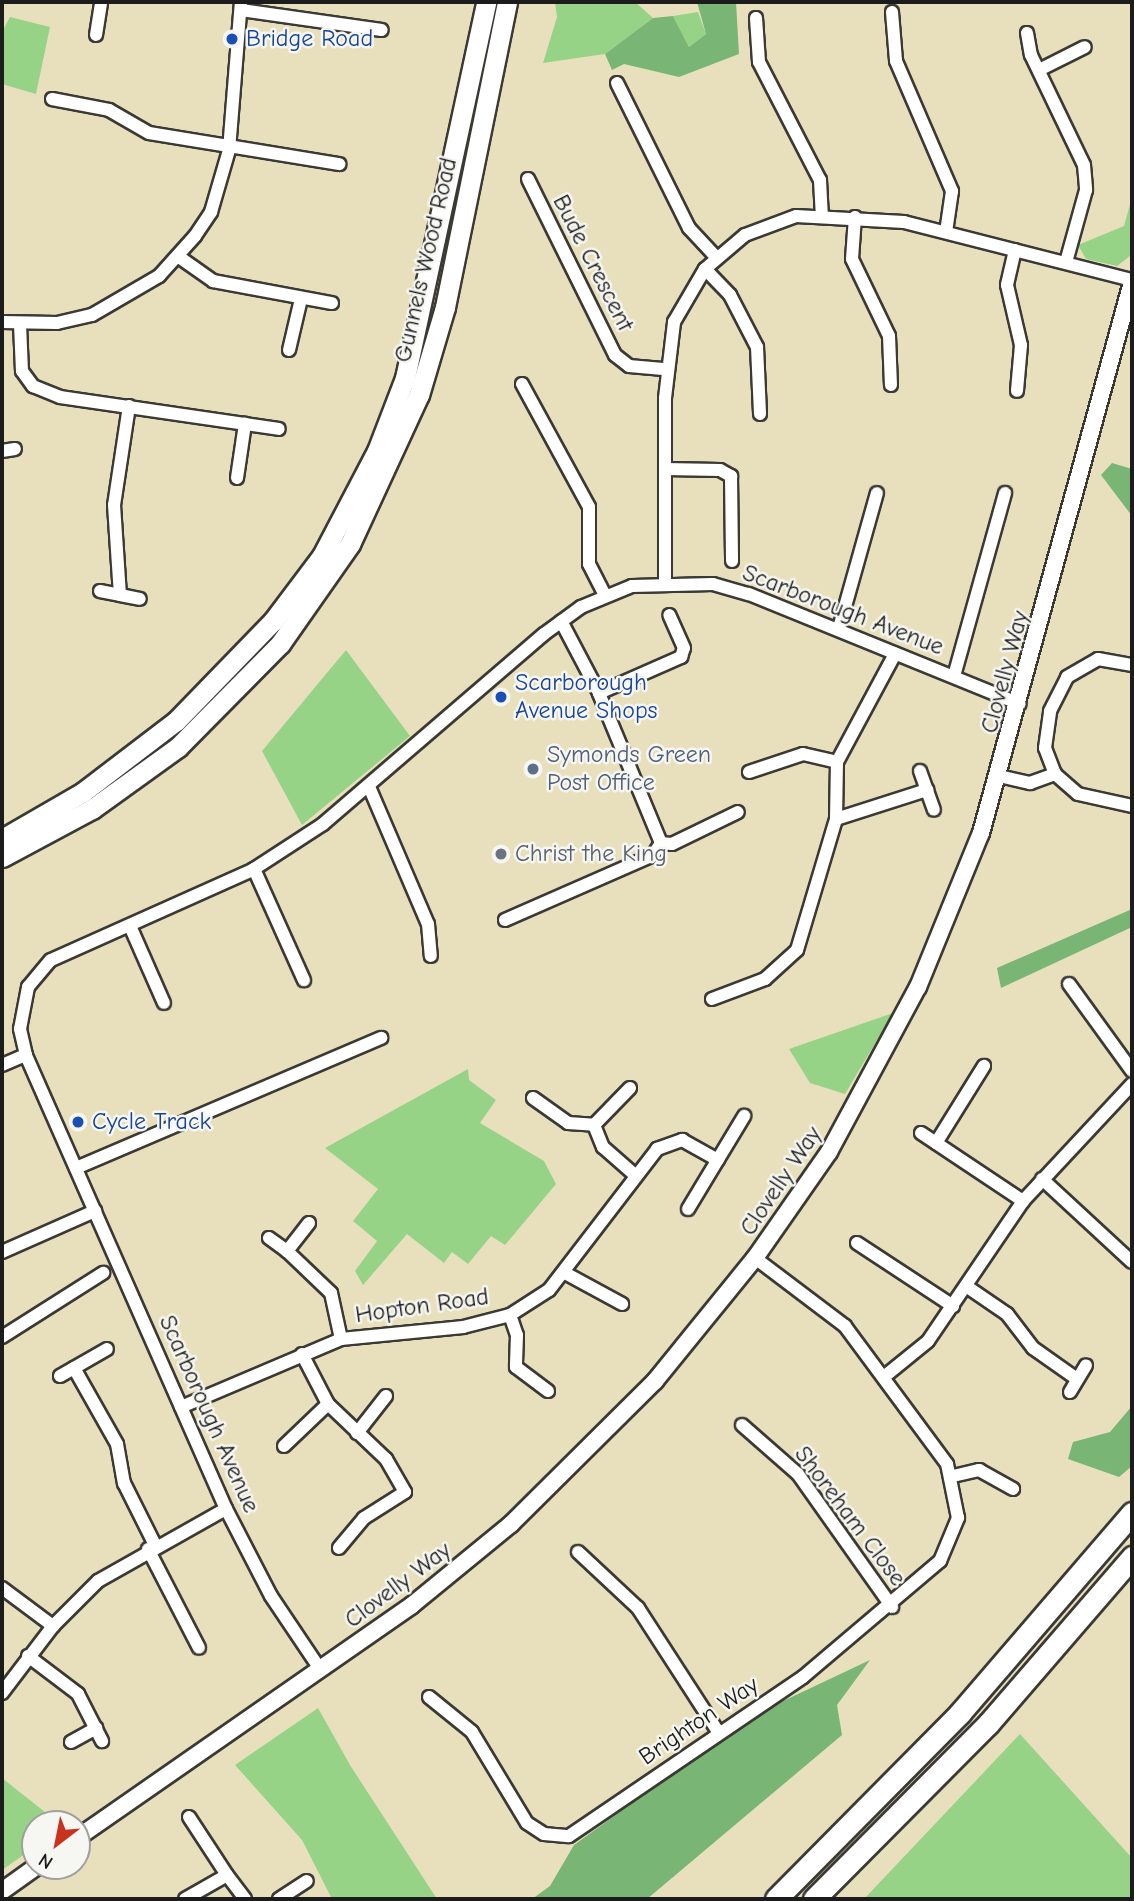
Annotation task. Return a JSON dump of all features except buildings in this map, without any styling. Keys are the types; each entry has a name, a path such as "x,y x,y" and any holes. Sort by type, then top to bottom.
{"highway":[{"path":"776,1899 960,1713 1132,1513"},
{"path":"814,1899 988,1724 1132,1557"}],"main road":[{"name":"Gunnels Wood Road","path":"2,839 136,755 176,721 302,584 377,451 424,309 486,2"},
{"name":"Gunnels Wood Road","path":"2,857 135,781 178,747 280,644 321,590 393,459 445,307 507,2"}],"street":[{"path":"96,35 101,2"},
{"path":"2,322 20,324 92,315 130,296 179,257 211,212 229,150 241,6 382,30"},
{"path":"892,12 896,61 952,191 946,232"},
{"path":"756,18 759,62 820,180 822,214"},
{"path":"1027,33 1039,70 1087,178 1066,262"},
{"path":"1039,70 1085,47"},
{"path":"617,83 689,228 717,258"},
{"path":"52,99 109,110 149,133 229,150 339,164"},
{"name":"Bude Crescent","path":"527,179 615,355 629,366 666,369"},
{"name":"Bude Crescent","path":"665,581 666,369 674,322 705,269 717,258 771,224 822,214 946,232 1132,281"},
{"path":"855,217 852,259 889,336 891,385"},
{"path":"1015,250 1007,285 1021,345 1017,391"},
{"path":"179,257 213,281 332,303"},
{"path":"705,269 730,295 757,347 760,414"},
{"name":"Clovelly Way","path":"91,1828 373,1633 470,1560 573,1466 655,1381 755,1258 842,1131 918,987 999,776 1132,281"},
{"path":"289,349 300,299"},
{"path":"20,324 22,371 33,386 60,397 279,429"},
{"path":"522,384 589,508 589,564 605,596"},
{"path":"120,595 114,505 129,406"},
{"path":"237,478 246,424"},
{"path":"665,469 720,470 731,476 732,561"},
{"path":"839,628 877,493"},
{"path":"954,676 1005,493"},
{"name":"Scarborough Avenue","path":"320,1670 284,1616 226,1509 26,1055 21,1007 41,970 254,869 370,789 561,621 605,596 665,581 725,587 839,628 1020,704"},
{"path":"100,592 140,599"},
{"path":"599,693 681,657 684,648 669,615"},
{"path":"561,621 599,693 661,844"},
{"path":"712,999 765,979 797,950 836,818 837,762 895,653"},
{"path":"1132,665 1098,659 1067,677 1050,711 1045,748 1055,774 1078,794 1132,806"},
{"path":"749,772 803,754 837,762"},
{"path":"920,771 934,810"},
{"path":"999,776 1030,783 1055,774"},
{"path":"370,789 428,924 431,956"},
{"path":"836,818 927,790"},
{"path":"661,844 672,845 737,812"},
{"path":"505,920 653,855 661,844"},
{"path":"254,869 304,981"},
{"path":"130,926 164,1003"},
{"path":"1069,984 1132,1071"},
{"path":"76,1168 381,1038"},
{"path":"2,1065 26,1055"},
{"path":"936,1143 984,1066"},
{"path":"885,1376 919,1352 1023,1201 1132,1084"},
{"path":"594,1125 630,1088"},
{"path":"533,1098 568,1123 594,1125"},
{"path":"688,1209 744,1116"},
{"path":"594,1125 603,1147 636,1176"},
{"path":"921,1133 1023,1201"},
{"name":"Hopton Road","path":"181,1408 341,1339 463,1327 509,1315 537,1301 565,1273 657,1149 681,1140 718,1160"},
{"path":"1042,1179 1132,1262"},
{"path":"2,1252 95,1211"},
{"path":"287,1251 309,1223"},
{"name":"Hopton Road","path":"269,1238 327,1286 341,1339"},
{"path":"857,1243 953,1306"},
{"name":"Brighton Way","path":"429,1697 472,1732 521,1816 552,1835 579,1832 717,1730 803,1677 892,1607 947,1552 958,1518 953,1476 885,1376 831,1313 755,1258"},
{"path":"2,1337 103,1273"},
{"path":"565,1273 622,1304"},
{"path":"966,1286 1007,1314 1033,1348 1077,1380"},
{"name":"Hopton Road","path":"509,1315 517,1335 516,1367 548,1391"},
{"path":"60,1376 107,1349"},
{"path":"302,1354 328,1404 386,1459 405,1492 363,1518 339,1548"},
{"path":"1070,1392 1086,1366"},
{"path":"74,1368 117,1444 124,1483 199,1648"},
{"path":"357,1433 386,1396"},
{"path":"284,1446 328,1404"},
{"name":"Shoreham Close","path":"742,1425 798,1474 892,1607"},
{"path":"953,1476 979,1470 1007,1486 994,1496"},
{"path":"2,1693 53,1626 98,1581 151,1547 226,1509"},
{"path":"578,1552 638,1608 717,1730"},
{"path":"2,1588 53,1626"},
{"path":"28,1656 78,1694 102,1741"},
{"path":"71,1742 96,1728"},
{"path":"189,1817 245,1899"},
{"path":"185,1899 227,1875"},
{"path":"2,1891 21,1877"},
{"path":"279,1899 307,1881"}],"green space":[{"path":"555,2 635,2 653,18 605,54 543,63 557,17"},
{"path":"697,2 736,2 739,54 679,77 624,64 612,70 605,54 653,18 673,16 689,47 706,34"},
{"path":"698,12 706,34 689,47 673,16"},
{"path":"10,17 50,27 36,94 2,84 2,32"},
{"path":"1132,197 1130,256 1117,266 1086,259 1078,245 1124,226"},
{"path":"1112,463 1132,469 1132,516 1101,475"},
{"path":"346,650 410,736 302,825 262,751"},
{"path":"1132,909 1132,927 1001,988 997,968"},
{"path":"893,1013 845,1094 810,1083 789,1049"},
{"path":"468,1069 469,1080 496,1100 480,1123 544,1161 556,1184 505,1245 491,1236 468,1264 452,1252 444,1263 407,1234 363,1285 355,1271 377,1241 353,1221 378,1189 325,1148"},
{"path":"1132,1406 1132,1466 1119,1477 1068,1459 1073,1442 1110,1432"},
{"path":"870,1660 837,1705 842,1735 647,1899 532,1899 550,1886 574,1845 650,1790 762,1711"},
{"path":"318,1708 350,1765 437,1899 332,1899 302,1840 235,1765"},
{"path":"1020,1734 1132,1858 1132,1899 864,1899"},
{"path":"2,1778 42,1810 21,1810 21,1857 2,1870"}],"place":[{"name":"Bridge Road","path":"232,39"},
{"name":"Scarborough Avenue Shops","path":"501,697"},
{"name":"Symonds Green Post Office","path":"533,769"},
{"name":"Christ the King","path":"501,854"},
{"name":"Cycle Track","path":"78,1122"}]}
